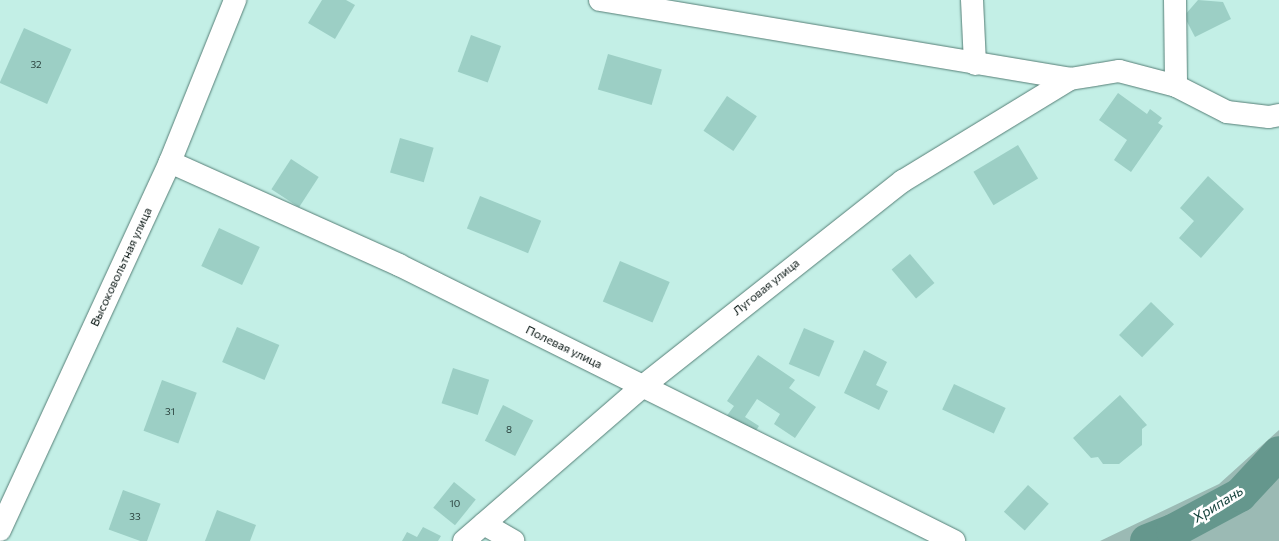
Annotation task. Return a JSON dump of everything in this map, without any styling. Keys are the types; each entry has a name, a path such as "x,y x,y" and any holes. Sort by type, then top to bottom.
{"street":[{"name":"Высоковольтная улица","path":"0,530 170,162 235,0"},
{"path":"600,0 1070,79 1119,71 1176,86 1227,112 1269,117 1279,115"},
{"path":"972,0 975,64"},
{"path":"1175,0 1176,86"},
{"name":"Луговая улица","path":"464,541 643,386 903,181 1070,79"},
{"name":"Полевая улица","path":"170,162 399,265 954,541"},
{"path":"484,524 514,541"}],"shaded area":[{"path":"1279,430 1279,541 1100,541 1219,484"}],"building":[{"path":"322,0 346,0 355,5 335,39 308,23"},
{"path":"1198,0 1223,2 1231,19 1195,37 1184,16"},
{"path":"24,28 72,49 47,104 0,83"},
{"path":"471,35 501,46 488,83 458,72"},
{"path":"608,54 662,69 652,105 598,90"},
{"path":"1118,93 1147,114 1150,109 1162,118 1158,123 1163,126 1131,172 1114,160 1127,140 1099,120"},
{"path":"727,96 757,116 733,151 704,131"},
{"path":"400,138 434,148 424,182 390,173"},
{"path":"1018,145 1038,178 994,205 973,172"},
{"path":"291,159 319,177 299,207 271,189"},
{"path":"1208,176 1244,209 1201,258 1179,238 1194,221 1180,208"},
{"path":"480,196 541,221 528,253 467,228"},
{"path":"219,228 260,247 242,285 201,266"},
{"path":"910,254 934,283 916,299 892,269"},
{"path":"620,261 670,282 653,323 603,302"},
{"path":"1151,302 1174,324 1142,357 1119,335"},
{"path":"237,327 279,345 264,380 222,362"},
{"path":"804,328 834,341 819,377 789,364"},
{"path":"864,350 887,362 876,385 888,391 879,410 844,393"},
{"path":"758,355 795,380 789,388 816,407 795,438 774,424 780,414 757,399 745,417 759,426 753,435 726,417 734,406 727,401"},
{"path":"453,368 489,380 478,415 442,403"},
{"path":"162,380 197,393 178,443 144,431"},
{"path":"954,384 1006,408 994,433 942,409"},
{"path":"1120,395 1147,425 1142,429 1142,445 1119,464 1103,464 1098,457 1091,458 1073,438"},
{"path":"503,405 533,420 515,456 485,441"},
{"path":"454,482 476,500 455,525 433,508"},
{"path":"1028,485 1049,504 1025,530 1004,512"},
{"path":"123,490 161,504 147,541 140,541 109,529"},
{"path":"217,510 256,525 250,541 205,541"},
{"path":"423,527 441,536 438,541 402,541 407,532 417,537"}],"waterway":[{"name":"Хрипань","path":"1147,541 1173,531 1240,495 1279,453"}]}
